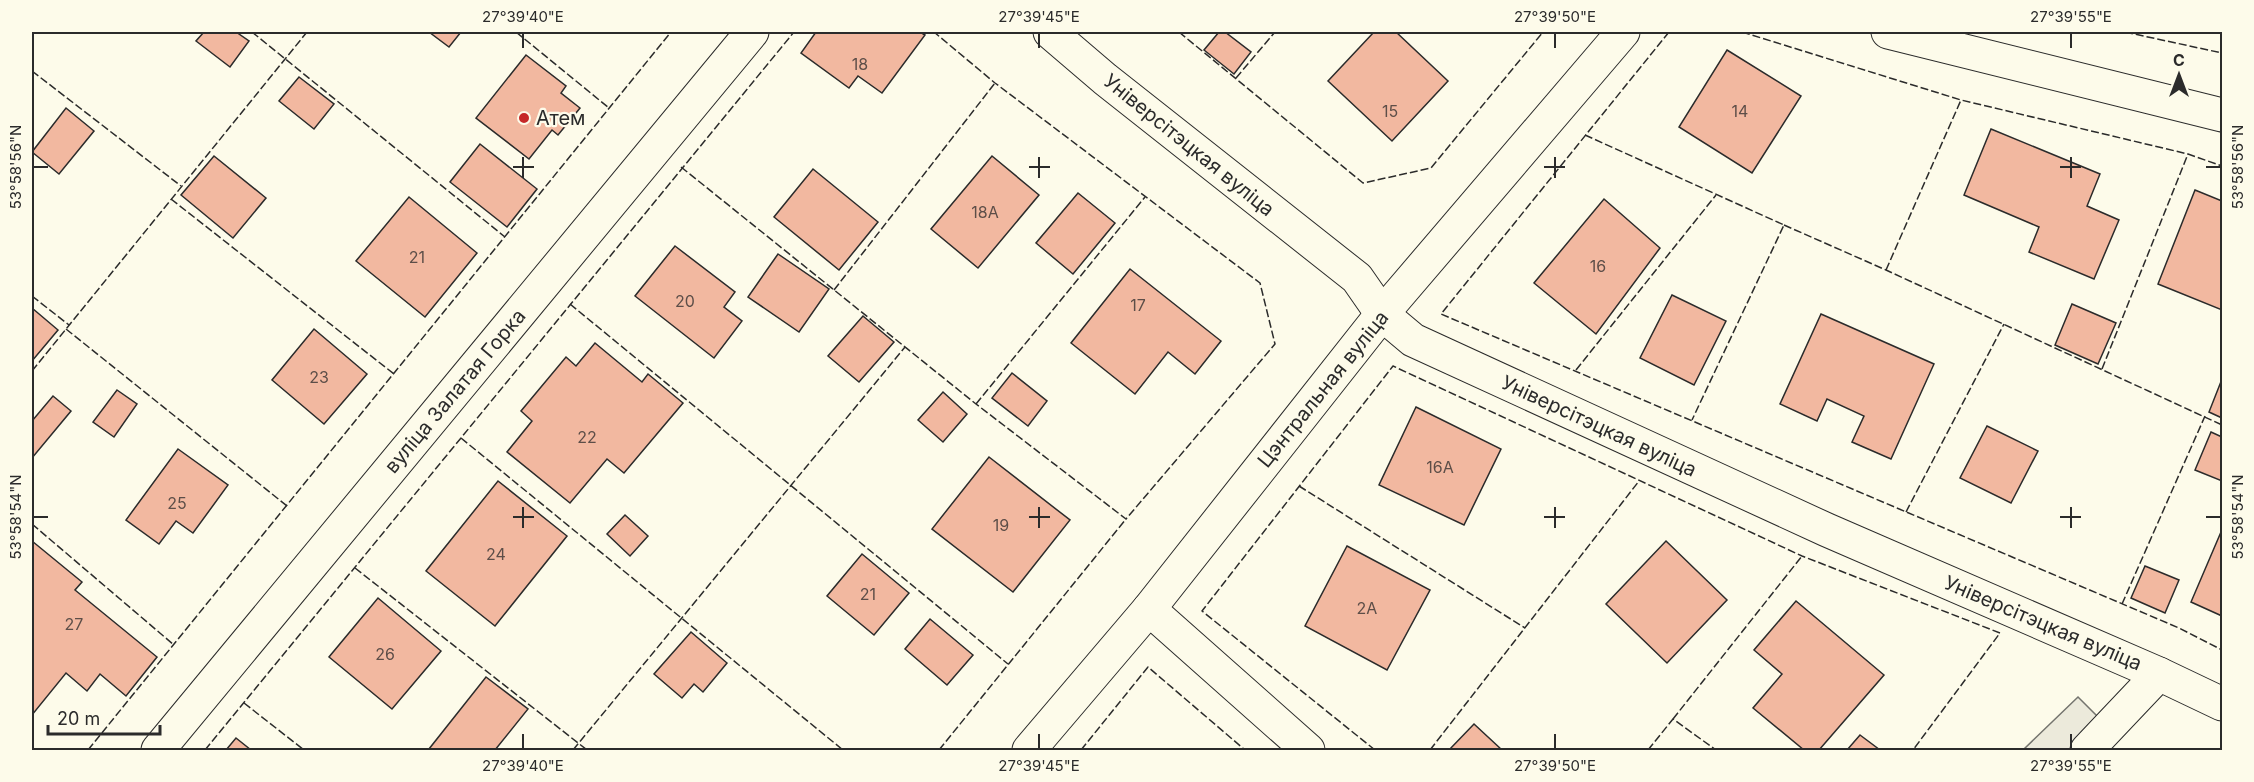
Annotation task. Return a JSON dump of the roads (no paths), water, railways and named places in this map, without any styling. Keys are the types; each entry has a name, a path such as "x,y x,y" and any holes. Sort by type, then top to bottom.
{"street":[{"name":"вуліца Залатая Горка","path":"158,750 752,32"},
{"name":"Універсітэцкая вуліца","path":"1050,32 1114,86 1357,278 1382,314 1413,340 1827,530 2223,704"},
{"name":"Цэнтральная вуліца","path":"1029,750 1149,609 1382,314 1623,32"},
{"path":"1888,32 2223,115"},
{"path":"1149,609 1308,750"},
{"path":"2087,750 2159,674"}],"place":[{"name":"Атем","path":"524,118"}]}
